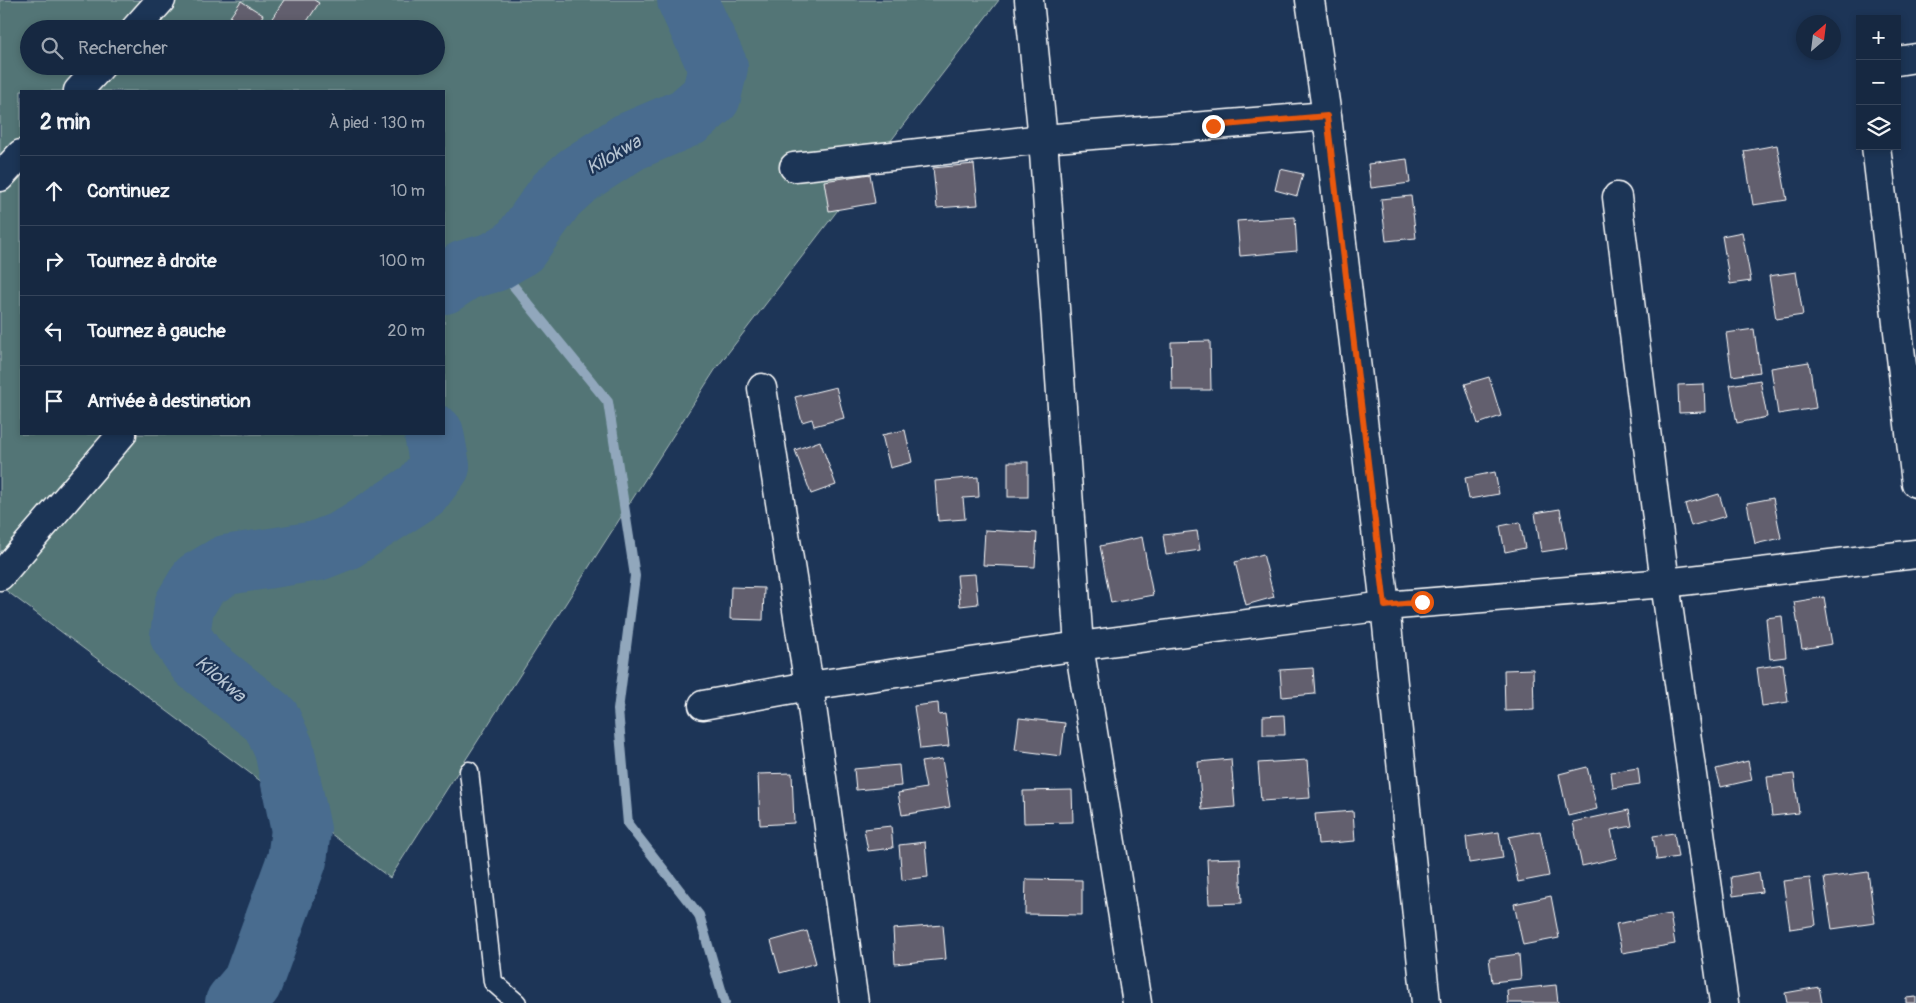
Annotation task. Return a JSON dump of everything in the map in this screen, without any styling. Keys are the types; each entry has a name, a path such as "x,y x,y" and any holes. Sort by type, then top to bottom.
{"street":[{"path":"143,20 161,0"},
{"path":"1029,0 1043,139 1079,646 1137,1003"},
{"path":"1310,0 1327,116 1385,606 1426,1003"},
{"path":"1901,60 1916,58"},
{"path":"79,90 93,75"},
{"path":"794,167 1043,139 1327,116"},
{"path":"1876,150 1916,483"},
{"path":"0,178 20,155"},
{"path":"1618,197 1665,583 1724,1003"},
{"path":"762,388 809,686 854,1003"},
{"path":"0,576 121,435"},
{"path":"703,705 809,686 1079,646 1385,606 1665,583 1916,554"}],"lane":[{"path":"469,771 493,982 517,1003"}],"green space":[{"path":"0,0 999,0 715,370 390,878 0,586"}],"building":[{"path":"284,0 314,0 319,3 308,20 271,20"},
{"path":"241,1 263,15 260,20 235,20 230,17"},
{"path":"1777,145 1787,200 1753,205 1744,151"},
{"path":"1407,159 1410,183 1371,188 1368,164"},
{"path":"974,164 978,205 937,208 933,168"},
{"path":"1280,169 1303,174 1297,196 1275,190"},
{"path":"870,174 875,203 829,211 824,181"},
{"path":"1411,196 1416,238 1386,241 1381,199"},
{"path":"1295,217 1297,251 1240,256 1237,221"},
{"path":"1742,232 1751,281 1730,284 1722,236"},
{"path":"1796,272 1803,315 1776,319 1769,276"},
{"path":"1754,329 1760,372 1732,376 1726,333"},
{"path":"1210,341 1211,390 1172,390 1171,342"},
{"path":"1809,362 1816,408 1778,414 1771,368"},
{"path":"1489,377 1501,416 1478,424 1465,384"},
{"path":"1760,380 1767,417 1737,423 1730,385"},
{"path":"1704,384 1705,412 1679,413 1678,385"},
{"path":"836,387 844,418 814,426 812,419 802,422 795,397"},
{"path":"905,430 912,462 890,468 882,435"},
{"path":"820,441 836,485 811,494 795,450"},
{"path":"1008,462 1028,462 1028,497 1008,497"},
{"path":"1495,472 1499,494 1469,499 1465,478"},
{"path":"978,477 979,497 963,498 965,519 938,521 935,481"},
{"path":"1719,494 1726,516 1691,526 1685,504"},
{"path":"1773,498 1781,538 1755,544 1747,503"},
{"path":"1560,509 1567,548 1541,552 1535,513"},
{"path":"1520,522 1525,548 1505,552 1500,526"},
{"path":"985,530 1037,533 1035,567 983,565"},
{"path":"1197,531 1200,550 1166,555 1163,535"},
{"path":"1142,537 1153,595 1111,603 1100,546"},
{"path":"1263,554 1274,597 1246,605 1235,562"},
{"path":"975,574 978,604 960,606 957,575"},
{"path":"731,587 764,588 763,620 730,619"},
{"path":"1824,597 1832,644 1802,649 1794,602"},
{"path":"1782,616 1786,657 1770,659 1766,618"},
{"path":"1783,664 1788,702 1762,706 1757,668"},
{"path":"1313,668 1315,694 1282,697 1280,670"},
{"path":"1533,669 1534,710 1505,711 1504,670"},
{"path":"938,703 939,715 945,714 949,746 920,749 914,706"},
{"path":"1284,715 1285,735 1263,735 1263,716"},
{"path":"1019,718 1065,723 1061,756 1015,750"},
{"path":"942,759 950,807 902,815 898,793 926,788 921,762"},
{"path":"1231,759 1235,807 1202,810 1198,762"},
{"path":"1307,760 1310,798 1261,801 1258,763"},
{"path":"1748,761 1752,780 1721,787 1716,769"},
{"path":"899,765 901,786 856,790 854,769"},
{"path":"1587,767 1597,809 1568,816 1559,774"},
{"path":"1638,768 1640,784 1613,788 1611,772"},
{"path":"792,773 794,823 760,825 758,774"},
{"path":"1794,774 1799,813 1772,816 1767,777"},
{"path":"1072,790 1073,822 1024,823 1023,791"},
{"path":"1629,810 1632,826 1611,830 1617,858 1582,866 1573,822"},
{"path":"1353,811 1355,841 1318,844 1315,814"},
{"path":"891,826 893,848 868,851 864,829"},
{"path":"1540,831 1549,876 1518,882 1509,837"},
{"path":"1499,832 1503,858 1469,863 1466,837"},
{"path":"1674,833 1678,857 1657,860 1653,836"},
{"path":"925,842 928,877 902,880 899,845"},
{"path":"1240,858 1242,903 1209,904 1207,859"},
{"path":"1759,872 1762,892 1733,896 1731,877"},
{"path":"1868,872 1875,923 1832,929 1824,878"},
{"path":"1810,878 1816,925 1790,929 1783,881"},
{"path":"1026,879 1082,880 1082,915 1025,914"},
{"path":"1551,896 1559,938 1523,945 1514,904"},
{"path":"1670,914 1675,944 1622,953 1616,924"},
{"path":"943,925 946,959 895,964 893,929"},
{"path":"807,931 816,963 780,973 771,941"},
{"path":"1519,954 1521,979 1492,982 1489,958"},
{"path":"1556,985 1558,1003 1508,1003 1507,990"},
{"path":"1819,987 1822,1003 1787,1003 1785,993"},
{"path":"1916,997 1916,1003 1906,1003 1906,998"}],"waterway":[{"name":"Kilokwa","path":"445,283 465,270 494,262 519,247 556,195 578,175 629,142 688,117 711,97 718,67 687,0"},
{"path":"494,262 608,402 635,576 618,710 628,824 699,915 725,1003"},
{"name":"Kilokwa","path":"235,1003 252,983 297,860 301,830 284,749 271,720 198,662 180,636 184,606 199,581 226,565 317,551 345,540 422,490 440,466 434,435"}],"route":[{"path":"1213,126 1327,116 1385,606 1422,602"}]}
